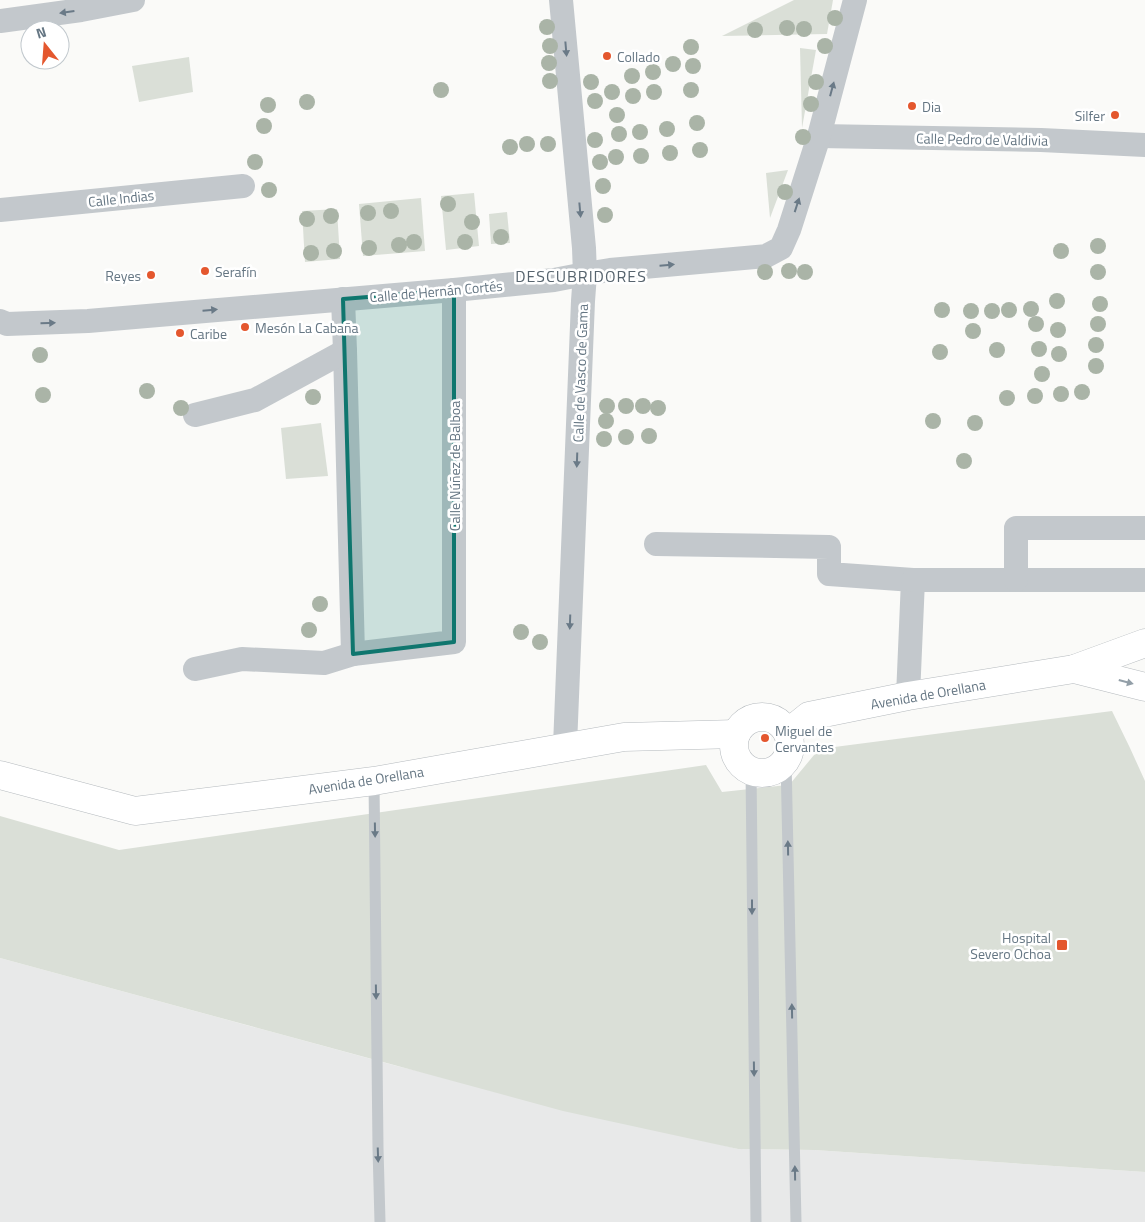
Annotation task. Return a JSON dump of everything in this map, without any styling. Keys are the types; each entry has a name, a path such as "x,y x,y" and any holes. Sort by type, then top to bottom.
{"main road":[{"name":"Avenida de Orellana","path":"788,732 809,716 908,696 1074,669 1145,644"},
{"name":"Avenida de Orellana","path":"1074,669 1145,687"},
{"path":"766,716 775,719 788,732 790,751 780,767 772,771 763,773 745,767 734,752 736,734 748,720 766,716"},
{"name":"Avenida de Orellana","path":"0,775 135,811 374,781 624,737 736,734"}],"street":[{"path":"0,21 81,10 133,0"},
{"name":"Calle de Vasco de Gama","path":"561,0 585,274 565,746"},
{"name":"Calle de Hernán Cortés","path":"0,321 7,324 88,321 454,290 554,280 585,274 766,256 782,248 789,230 819,136 855,0"},
{"name":"Calle Pedro de Valdivia","path":"819,136 1040,140 1145,145"},
{"name":"Calle Indias","path":"0,210 243,186"},
{"name":"Calle Núñez de Balboa","path":"353,654 454,642 454,290"},
{"path":"195,668 242,658 324,663 353,654 343,299"},
{"path":"194,415 255,400 345,351"},
{"path":"1016,580 1016,528 1145,528"},
{"path":"656,544 829,547 829,574 913,580 1145,580"},
{"path":"908,696 913,580"}],"lane":[{"path":"786,760 796,1222"},
{"path":"751,770 756,1222"},
{"path":"374,781 380,1222"}],"highlighted area":[{"path":"454,290 454,642 353,654 343,299"}],"shaded area":[{"path":"794,0 833,0 827,34 722,36"},
{"path":"800,48 816,50 802,128"},
{"path":"189,57 193,92 139,102 132,66"},
{"path":"788,170 770,218 766,173"},
{"path":"474,193 479,246 446,250 441,196"},
{"path":"421,198 425,251 363,256 359,204"},
{"path":"337,209 340,259 305,262 302,211"},
{"path":"507,212 510,243 491,244 489,214"},
{"path":"321,423 328,476 286,479 281,428"},
{"path":"1112,711 1145,781 1145,1172 814,1150 738,1149 563,1111 0,958 0,816 119,850 706,765 722,792 787,785 790,784 819,749"},
{"path":"0,958 397,1066 738,1149 814,1150 1145,1172 1145,1222 0,1222"}],"place":[{"name":"Collado","path":"607,56"},
{"name":"Dia","path":"912,106"},
{"name":"Silfer","path":"1115,115"},
{"name":"Serafín","path":"205,271"},
{"name":"Reyes","path":"151,275"},
{"name":"Mesón La Cabaña","path":"245,327"},
{"name":"Caribe","path":"180,333"},
{"name":"Miguel de Cervantes","path":"765,738"},
{"name":"Hospital Severo Ochoa","path":"1062,945"}],"district":[{"name":"DESCUBRIDORES","path":"581,276"}]}
